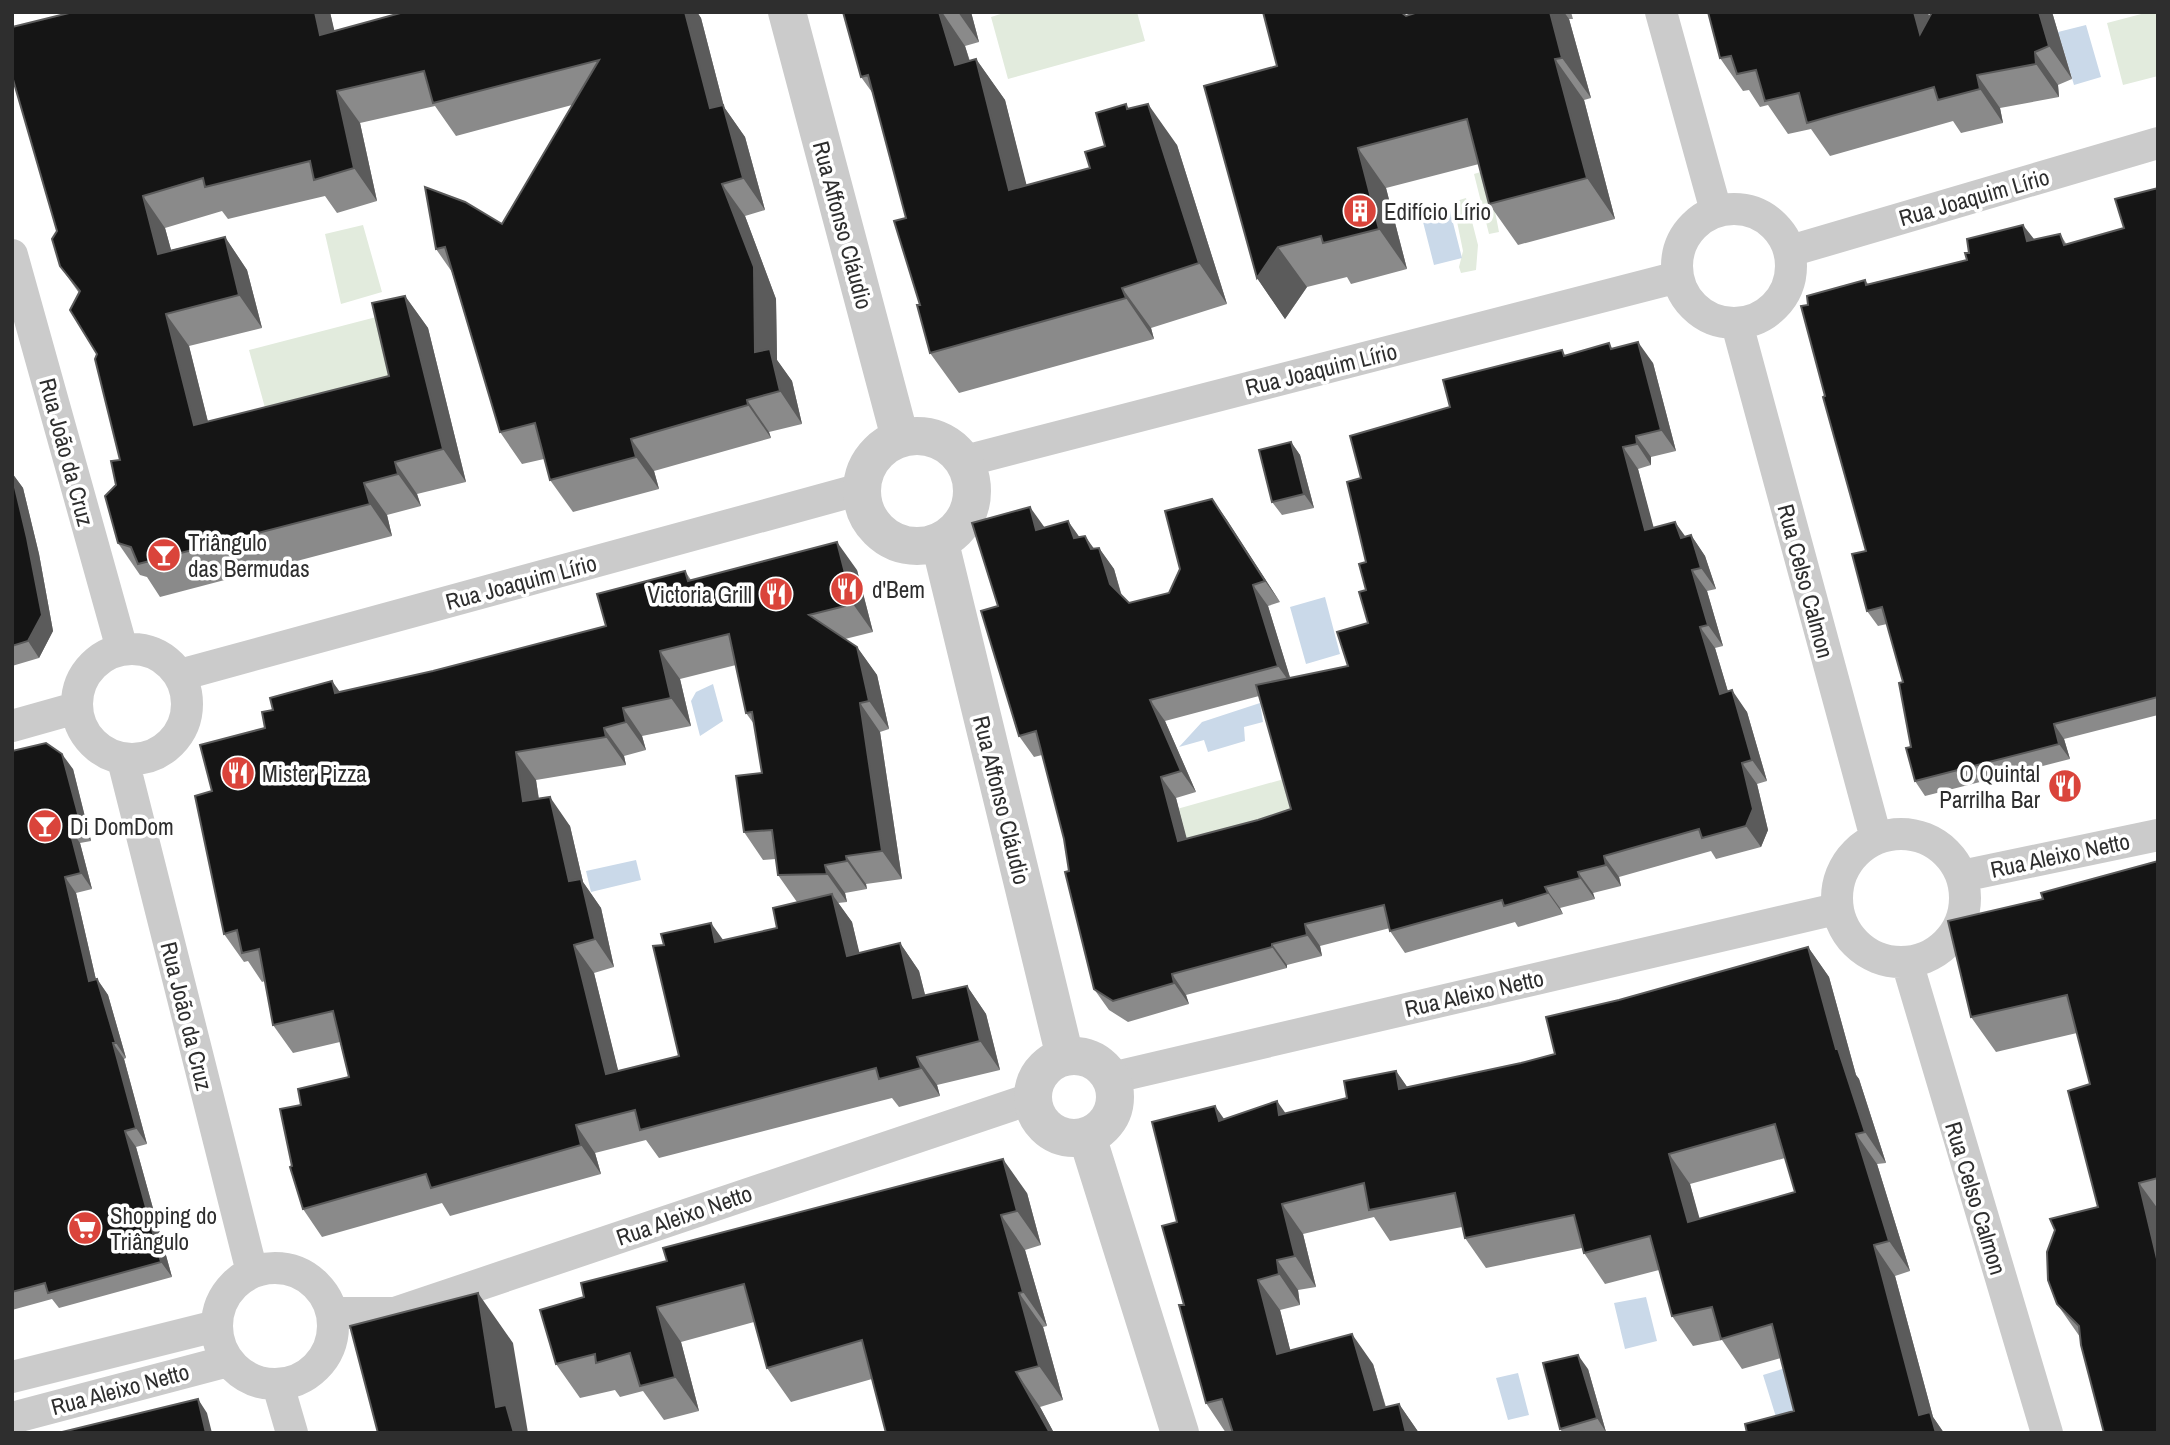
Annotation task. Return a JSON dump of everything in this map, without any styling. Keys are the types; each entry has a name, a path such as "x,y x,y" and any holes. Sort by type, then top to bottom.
{"street":[{"name":"Rua Affonso Cláudio","path":"787,12 900,438"},
{"path":"1661,12 1716,211"},
{"name":"Rua Joaquim Lírio","path":"1790,251 2158,143"},
{"path":"1735,208 1753,211 1769,220 1782,234 1790,251 1789,285 1769,312 1737,324 1710,318 1689,301 1678,276 1678,256 1685,236 1698,221 1716,211 1735,208"},
{"name":"Rua João da Cruz","path":"12,255 122,649"},
{"name":"Rua Joaquim Lírio","path":"965,461 1678,276"},
{"name":"Rua Celso Calmon","path":"1737,324 1876,838"},
{"path":"918,435 936,438 952,447 965,461 975,492 965,523 940,543 913,548 886,538 867,517 861,489 864,473 872,458 884,446 900,438 918,435"},
{"name":"Rua Joaquim Lírio","path":"180,675 861,489"},
{"name":"Rua Affonso Cláudio","path":"940,543 1065,1057"},
{"path":"122,649 138,649 155,653 169,662 180,675 189,706 179,736 155,757 123,760 100,751 83,732 76,708 78,688 88,670 102,657 122,649"},
{"path":"12,726 76,708"},
{"name":"Rua João da Cruz","path":"123,760 252,1272"},
{"path":"1896,833 1917,835 1936,843 1952,858 1962,876 1965,905 1956,933 1935,954 1906,962 1875,958 1850,939 1836,909 1836,888 1843,866 1857,850 1876,838 1896,833"},
{"name":"Rua Aleixo Netto","path":"1962,876 2158,835"},
{"name":"Rua Aleixo Netto","path":"1111,1078 1836,909"},
{"name":"Rua Celso Calmon","path":"1906,962 2047,1433"},
{"path":"1065,1057 1091,1059 1111,1078 1115,1095 1112,1112 1102,1127 1087,1136 1068,1137 1050,1130 1038,1116 1033,1098 1035,1084 1052,1062 1065,1057"},
{"name":"Rua Aleixo Netto","path":"332,1313 395,1312 1033,1098"},
{"path":"1087,1136 1180,1433"},
{"path":"272,1267 292,1270 310,1279 324,1294 332,1313 332,1338 322,1362 303,1378 278,1385 250,1379 228,1361 219,1345 216,1326 220,1304 233,1285 252,1272 272,1267"},
{"name":"Rua Aleixo Netto","path":"12,1377 216,1326"},
{"name":"Rua Aleixo Netto","path":"12,1418 228,1361"},
{"path":"278,1385 292,1433"}],"shaded area":[{"path":"1007,12 1137,12 1145,41 1008,79 991,17"},
{"path":"2158,12 2158,76 2123,85 2107,23"},
{"path":"1487,170 1499,232 1489,234 1474,174"},
{"path":"1466,198 1478,245 1476,270 1461,273 1459,267 1463,251 1453,202"},
{"path":"363,225 382,292 341,304 325,234"},
{"path":"384,315 405,401 272,433 249,350"},
{"path":"1284,779 1298,831 1191,859 1177,809"}],"water":[{"path":"2086,25 2101,77 2074,85 2058,32"},
{"path":"1450,211 1462,258 1434,265 1422,218"},
{"path":"1325,597 1340,654 1306,664 1290,607"},
{"path":"713,684 723,721 700,736 691,701 696,692"},
{"path":"1260,703 1263,722 1244,727 1245,741 1208,752 1204,740 1179,747 1202,722"},
{"path":"636,860 641,880 591,892 586,871"},
{"path":"1646,1297 1657,1341 1625,1349 1614,1303"},
{"path":"1792,1366 1808,1423 1780,1430 1763,1375"},
{"path":"1518,1373 1529,1415 1508,1420 1496,1378"}],"building":[{"path":"73,12 315,12 320,35 404,12 685,12 710,108 723,105 743,178 722,184 754,267 755,352 770,349 780,391 747,400 748,405 631,439 636,457 550,480 535,423 500,432 445,247 436,249 425,187 465,202 502,224 599,60 433,103 424,71 337,91 354,168 314,180 310,161 205,187 203,178 143,196 158,254 225,237 239,295 166,314 194,425 389,376 372,303 405,296 443,449 395,462 398,474 364,483 370,504 138,564 131,547 118,543 105,496 116,485 111,461 120,460 95,359 97,354 70,310 80,291 60,266 52,239 57,231 12,76 12,27"},
{"path":"843,12 939,12 955,65 976,59 1009,190 1090,168 1085,152 1105,146 1096,113 1126,104 1127,109 1148,104 1199,263 1122,288 1126,298 930,353 917,305 920,305 894,221 906,218 868,75 861,77"},
{"path":"1263,12 1401,12 1406,16 1418,12 1550,12 1562,58 1555,59 1587,178 1489,204 1467,119 1358,148 1379,229 1323,243 1321,236 1278,247 1257,278 1204,86 1277,66"},
{"path":"1708,12 1914,12 1920,34 1932,12 2039,12 2049,46 2035,52 2036,64 1977,75 1980,89 1938,100 1934,87 1807,123 1799,93 1765,101 1756,70 1737,74 1731,56 1720,58"},
{"path":"2158,188 2158,697 2054,724 2059,744 1915,781 1906,748 1911,747 1899,683 1903,682 1882,607 1867,611 1852,554 1866,551 1801,306 1808,305 1807,296 1865,280 1866,285 1967,260 1967,239 2023,225 2027,241 2060,234 2064,245 2124,228 2115,199"},
{"path":"1638,342 1661,430 1636,436 1637,444 1623,447 1645,530 1675,522 1681,538 1691,535 1701,568 1692,570 1708,625 1700,627 1720,694 1732,690 1752,760 1742,763 1753,809 1746,826 1702,838 1699,829 1604,856 1606,865 1578,872 1580,878 1545,887 1548,893 1504,906 1502,900 1390,931 1384,905 1305,924 1307,935 1172,974 1174,983 1113,1001 1094,989 1065,872 1069,871 1064,839 1036,731 1019,736 981,611 998,606 972,523 1030,507 1036,530 1068,521 1074,538 1085,536 1091,549 1099,548 1110,584 1129,603 1169,593 1180,569 1165,511 1212,499 1265,581 1253,585 1278,666 1150,700 1181,771 1161,777 1178,841 1258,820 1291,809 1256,685 1348,666 1337,632 1368,623 1359,592 1366,590 1359,564 1366,562 1347,482 1361,478 1350,436 1450,407 1443,380 1562,350 1564,356 1609,343 1611,349"},
{"path":"1291,442 1304,494 1272,502 1259,450"},
{"path":"12,475 42,615 28,641 12,646"},
{"path":"837,542 853,604 809,615 857,647 869,701 860,703 882,851 846,856 847,861 825,865 827,874 778,875 772,830 744,832 736,776 762,773 752,712 746,713 729,634 660,651 671,698 623,708 626,722 604,728 606,737 516,752 523,801 550,797 569,881 581,879 595,939 574,945 606,1074 679,1056 653,946 664,945 661,934 711,923 715,942 777,928 773,908 832,894 847,956 900,943 913,998 967,986 980,1041 917,1057 921,1068 879,1079 876,1068 640,1130 635,1110 576,1125 581,1145 431,1188 426,1174 303,1209 290,1167 292,1166 280,1109 301,1105 298,1089 349,1077 333,1011 273,1025 259,949 242,953 237,930 224,934 195,796 212,791 200,745 265,728 262,712 273,710 270,698 332,681 335,693 433,671 606,626 597,594 685,571 688,581"},
{"path":"46,743 62,754 81,825 69,827 81,873 65,877 89,981 97,979 116,1043 113,1043 136,1128 125,1131 161,1262 48,1293 45,1283 12,1292 12,751"},
{"path":"2158,861 2158,1178 2139,1183 2158,1263 2158,1433 2104,1433 2081,1345 2079,1326 2057,1304 2048,1280 2047,1252 2055,1230 2050,1219 2098,1207 2068,1091 2090,1084 2067,995 1971,1017 1948,921 2043,899 2041,893"},
{"path":"1808,947 1836,1049 1865,1132 1856,1134 1889,1241 1874,1245 1919,1415 1930,1412 1936,1433 1747,1433 1745,1424 1794,1411 1772,1324 1721,1339 1712,1307 1672,1316 1650,1236 1584,1253 1574,1215 1465,1238 1455,1193 1369,1210 1364,1183 1282,1204 1295,1256 1277,1260 1279,1274 1258,1280 1277,1354 1352,1334 1374,1410 1399,1404 1406,1433 1233,1433 1222,1399 1206,1403 1179,1305 1184,1305 1162,1226 1177,1222 1152,1122 1215,1106 1219,1121 1277,1101 1279,1115 1347,1098 1344,1081 1396,1071 1399,1089 1521,1063 1555,1054 1546,1017 1619,1000","holes":["1775,1124 1795,1192 1688,1222 1669,1154"]},
{"path":"1003,1159 1017,1211 1001,1215 1023,1292 1019,1293 1039,1366 1016,1372 1050,1433 886,1433 862,1340 767,1368 744,1284 657,1307 675,1377 640,1386 630,1353 596,1363 595,1354 556,1364 540,1310 584,1297 581,1283 667,1261 663,1248"},
{"path":"478,1293 496,1407 506,1405 514,1433 378,1433 350,1326"},
{"path":"1578,1355 1597,1418 1560,1429 1543,1363"},
{"path":"198,1399 206,1433 58,1433"}],"place":[{"name":"Edifício Lírio","path":"1360,211"},
{"name":"Triângulo das Bermudas","path":"164,555"},
{"name":"d'Bem","path":"847,589"},
{"name":"Victoria Grill","path":"776,594"},
{"name":"Mister Pizza","path":"238,773"},
{"name":"O Quintal Parrilha Bar","path":"2065,786"},
{"name":"Di DomDom","path":"45,826"},
{"name":"Shopping do Triângulo","path":"85,1228"}]}
